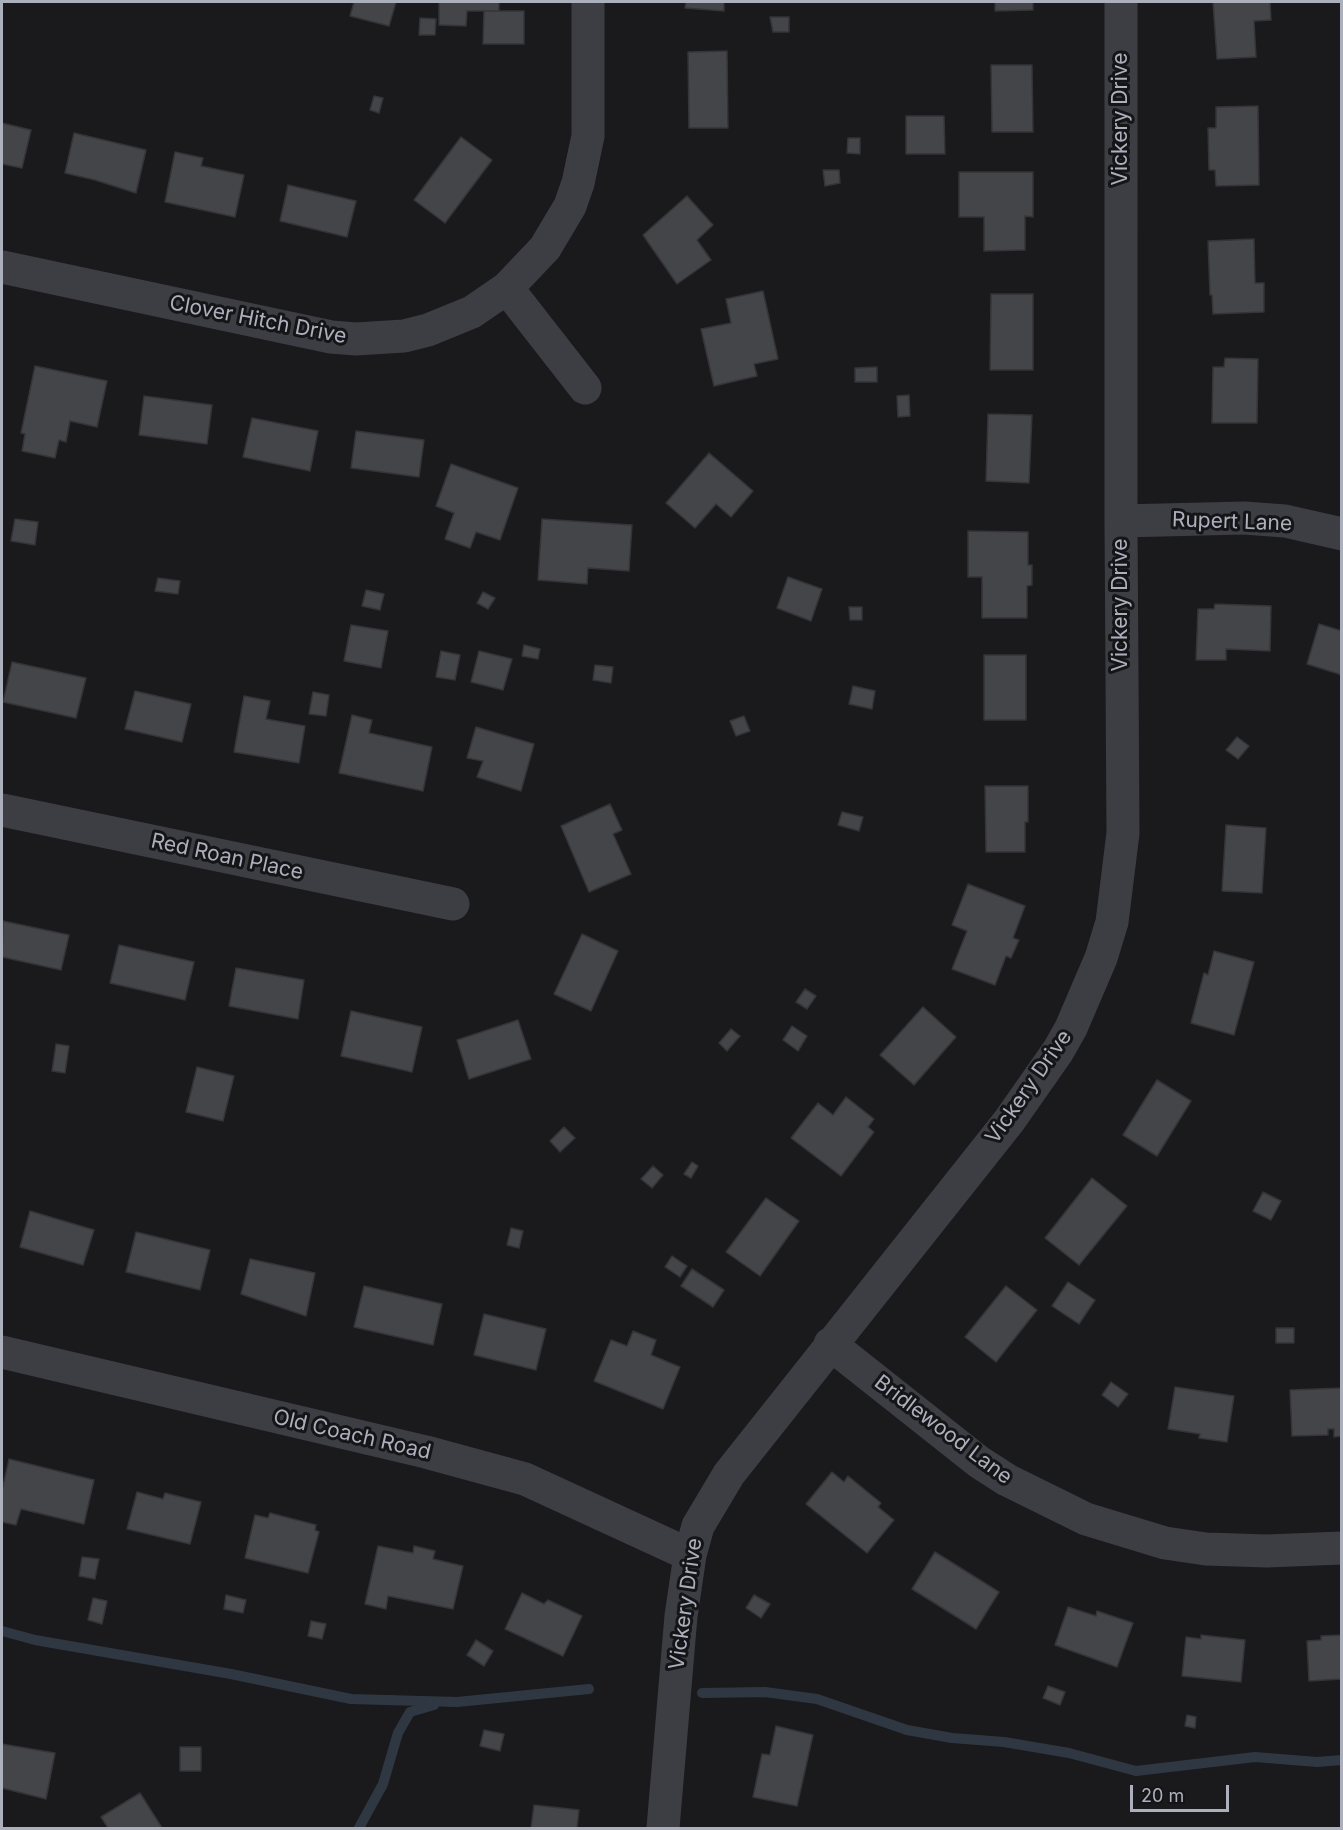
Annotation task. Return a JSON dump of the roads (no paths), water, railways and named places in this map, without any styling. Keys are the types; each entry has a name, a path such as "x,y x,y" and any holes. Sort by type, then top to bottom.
{"street":[{"name":"Clover Hitch Drive","path":"2,267 331,337 356,339 396,337 428,330 472,312 507,288 545,248 570,206 578,183 588,136 588,2"},
{"name":"Vickery Drive","path":"663,1828 681,1616 690,1555 698,1526 729,1474 1008,1121 1059,1051 1101,958 1112,922 1123,833 1121,2"},
{"path":"507,288 585,388"},
{"name":"Rupert Lane","path":"1121,521 1244,518 1285,520 1341,534"},
{"name":"Red Roan Place","path":"2,810 453,904"},
{"name":"Bridlewood Lane","path":"830,1344 979,1462 1006,1480 1086,1519 1165,1543 1206,1549 1267,1551 1341,1548"},
{"name":"Old Coach Road","path":"2,1352 426,1452 525,1479 690,1555"}],"waterway":[{"path":"2,1631 35,1640 231,1674 351,1699 457,1702 589,1689"},
{"path":"702,1693 765,1692 817,1699 907,1730 1069,1753 1136,1771 1255,1757 1317,1762 1342,1760"},
{"path":"359,1828 383,1784 398,1733 410,1712 434,1705"}]}
